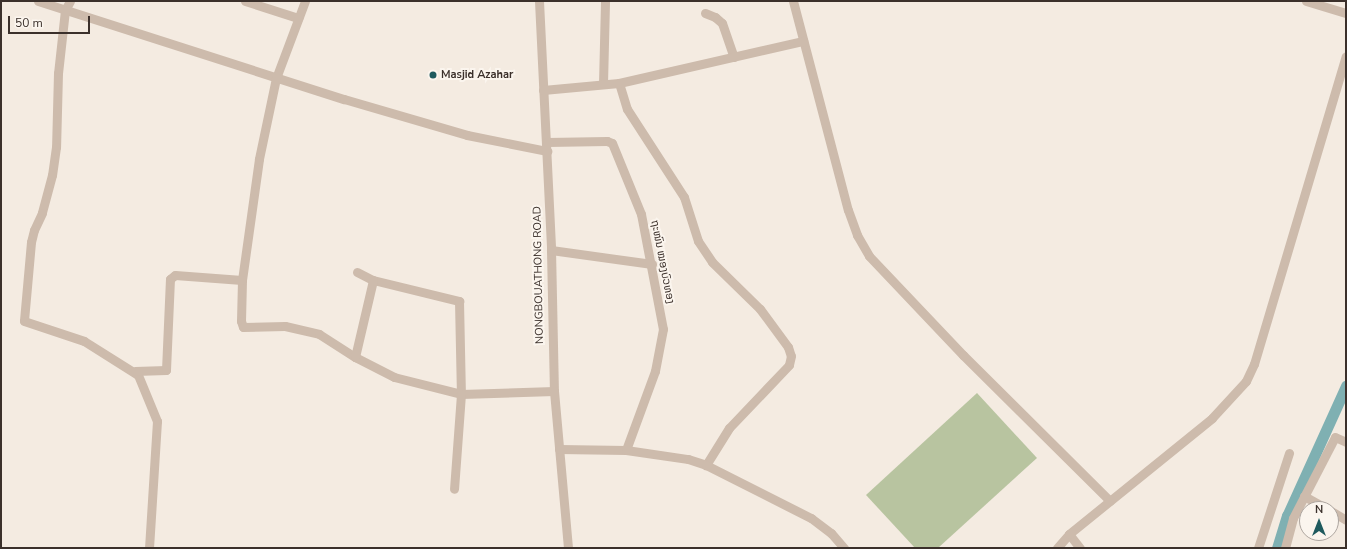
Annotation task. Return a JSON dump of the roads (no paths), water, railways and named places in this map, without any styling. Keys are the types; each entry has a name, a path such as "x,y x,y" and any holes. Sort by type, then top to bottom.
{"street":[{"path":"38,1 276,78 467,134 547,146"},
{"path":"70,1 65,10 58,73 56,147 52,176 42,213 34,230 31,242 24,320 84,341 135,371 140,379 157,421 149,548"},
{"path":"245,1 298,18"},
{"path":"305,1 276,78 259,159 242,280 241,320 243,327 296,328 319,334 354,357 394,377 461,394 554,391"},
{"name":"NONGBOUATHONG ROAD","path":"540,1 551,250 554,391 568,548"},
{"path":"603,84 604,1"},
{"path":"793,1 848,210 857,235 869,256 962,355 1110,500"},
{"path":"1306,1 1346,13"},
{"path":"705,13 715,17 722,23 734,57"},
{"path":"543,90 618,82 803,41"},
{"path":"1057,548 1068,534 1207,423 1234,396 1246,381 1254,364 1346,56"},
{"path":"618,82 627,109 684,196 698,241 712,262 760,309 788,347 791,356 789,365 729,428 706,465"},
{"name":"ຖະໜົນ ໝອງບົວທອງ","path":"547,146 607,141 612,143 641,214 652,264 663,329 655,370 626,450"},
{"path":"551,250 652,264"},
{"path":"357,272 373,280 459,301 461,394 454,489"},
{"path":"135,371 166,370 170,279 175,275 242,280"},
{"path":"354,357 373,280"},
{"path":"1285,548 1293,518 1335,437 1346,442"},
{"path":"558,449 626,450 688,459 706,465 811,518 831,533 844,548"},
{"path":"1258,548 1289,453"},
{"path":"1304,496 1313,501"},
{"path":"1068,534 1080,548"}],"waterway":[{"path":"1277,548 1287,516 1346,386"}],"place":[{"name":"Masjid Azahar","path":"433,75"}]}
